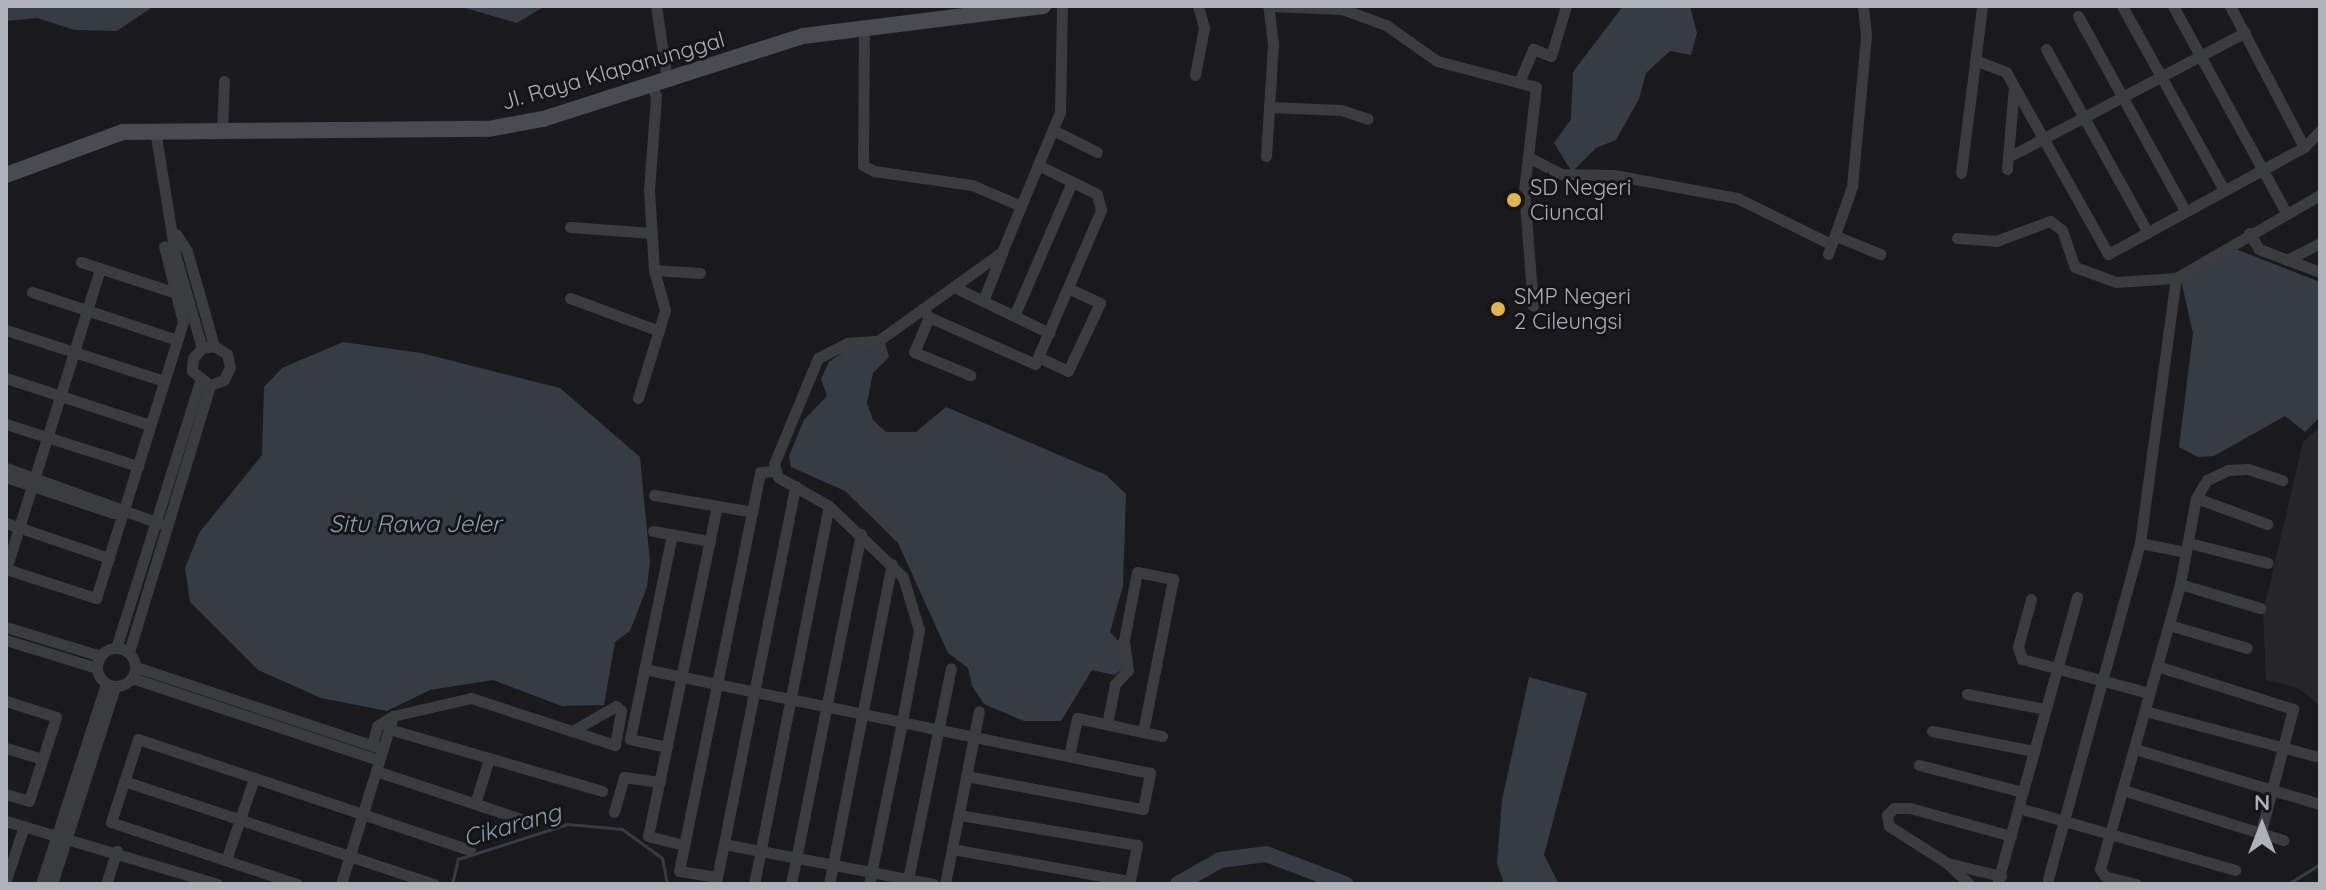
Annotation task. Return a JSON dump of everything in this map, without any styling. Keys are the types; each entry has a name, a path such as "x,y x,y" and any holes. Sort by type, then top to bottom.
{"street":[{"path":"638,398 659,331 664,302 654,270 649,190 659,82 656,6"},
{"name":"Jl. Raya Klapanunggal","path":"6,175 92,141 155,130 488,129 543,119 803,36 1040,6"},
{"path":"983,301 1053,130 1061,98 1062,6"},
{"path":"1195,75 1204,28 1198,6"},
{"path":"1266,156 1273,44 1268,6 1342,9 1386,25 1437,61 1520,80 1536,90 1524,191 1533,306"},
{"path":"1520,80 1533,49 1551,56 1566,6"},
{"path":"1832,245 1854,176 1866,35 1863,6"},
{"path":"1961,173 1982,6"},
{"path":"2122,6 2158,76 2224,190"},
{"path":"2173,6 2286,212"},
{"path":"2230,6 2304,147"},
{"path":"2078,16 2185,211"},
{"path":"864,27 863,165 874,171 972,185 1021,206"},
{"path":"2014,154 2081,115 2245,32"},
{"path":"2046,49 2148,233"},
{"path":"1975,60 2001,67 2014,85 2108,254 2304,147 2320,131"},
{"path":"222,129 224,81"},
{"path":"2007,169 2014,85"},
{"path":"1269,107 1341,110 1368,119"},
{"path":"155,130 176,234 175,254 202,348"},
{"path":"1053,130 1097,152"},
{"path":"1530,158 1562,174 1629,177 1737,198 1832,245 1880,254"},
{"path":"926,313 1014,357 1035,364 1101,210 1097,194 1038,165"},
{"path":"1014,316 1072,182"},
{"path":"1957,238 1996,241 2050,221 2062,230 2075,267 2116,282 2176,278 2249,233 2320,195"},
{"path":"570,227 652,233"},
{"path":"2249,233 2259,249 2320,272"},
{"path":"176,234 187,251 214,346"},
{"path":"2287,260 2320,243"},
{"path":"100,269 6,569 96,598 183,322 164,246"},
{"path":"775,471 818,358 847,343 878,341 926,313 954,287 1002,252"},
{"path":"81,262 176,293"},
{"path":"654,270 700,273"},
{"path":"2048,879 2140,543 2176,278"},
{"path":"954,287 1049,333"},
{"path":"1038,357 1068,371 1100,303 1068,288"},
{"path":"32,292 177,340"},
{"path":"570,298 659,331"},
{"path":"926,313 914,352 970,375"},
{"path":"6,330 164,381"},
{"path":"214,346 227,354 230,367 224,380 205,383 192,371 193,358 202,348 214,346"},
{"path":"6,378 150,425"},
{"path":"134,672 129,652 162,523 205,383"},
{"path":"6,424 138,466"},
{"path":"6,468 34,482"},
{"path":"2136,884 2101,874 2180,584 2196,498 2207,480 2228,470 2248,469 2282,480"},
{"path":"795,486 716,880 679,871 760,472 775,471 829,506 892,564 911,596 919,630 870,878"},
{"path":"6,477 34,482 162,523"},
{"path":"654,495 753,512"},
{"path":"2196,498 2267,524"},
{"path":"684,845 648,836 717,506"},
{"path":"754,884 829,506"},
{"path":"6,523 109,558"},
{"path":"98,662 116,648 162,523"},
{"path":"653,531 710,541"},
{"path":"667,747 630,739 672,534"},
{"path":"791,884 861,534"},
{"path":"2140,543 2188,547 2268,563"},
{"path":"829,884 892,564"},
{"path":"1107,724 1115,684 1128,670 1124,640 1137,572 1173,579 1143,732"},
{"path":"2180,584 2260,608"},
{"path":"1947,863 1999,880 2077,597"},
{"path":"2031,599 2018,656 2149,693"},
{"path":"2169,625 2247,648"},
{"path":"6,627 98,662 111,685"},
{"path":"6,640 98,662"},
{"path":"116,648 129,652"},
{"path":"2157,666 2291,706 2261,832"},
{"path":"908,882 951,668"},
{"path":"644,669 1150,773 1143,809 966,776"},
{"path":"52,884 62,838 111,685 134,672 350,744 475,804 530,822"},
{"path":"1967,694 2045,709"},
{"path":"377,756 377,726 393,716 471,698 572,731"},
{"path":"6,701 56,717 29,801 6,794"},
{"path":"945,884 979,711"},
{"path":"2145,711 2315,756"},
{"path":"341,884 377,756 393,716"},
{"path":"1069,756 1077,718 1162,736"},
{"path":"389,729 488,762 602,791"},
{"path":"1932,731 2034,751"},
{"path":"297,884 111,822 138,739 470,850"},
{"path":"6,748 42,759"},
{"path":"2135,749 2320,804"},
{"path":"475,804 488,762"},
{"path":"1919,765 2023,792"},
{"path":"614,812 624,777 660,782"},
{"path":"226,860 254,778"},
{"path":"124,781 434,884"},
{"path":"2123,790 2283,840"},
{"path":"1969,884 1947,863 1889,826 1889,810 1910,808 2011,836"},
{"path":"2019,808 2235,870"},
{"path":"952,849 1130,881 1137,845 959,815"},
{"path":"6,821 117,851 217,884"},
{"path":"7,872 24,826"},
{"path":"41,884 62,838"},
{"path":"724,844 833,865 870,878 933,884"},
{"path":"106,884 117,851"}],"shaded area":[{"path":"2320,427 2320,705 2296,687 2266,680 2263,613 2303,442"}],"water":[{"path":"6,6 154,6 117,31 75,30 37,18 6,21"},
{"path":"458,6 545,6 517,23"},
{"path":"1623,6 1690,6 1697,33 1691,55 1670,51 1646,73 1639,99 1616,140 1596,148 1572,172 1554,143 1571,119 1573,72"},
{"path":"2228,246 2320,282 2320,417 2305,432 2285,416 2214,456 2198,457 2179,447 2193,333 2180,276"},
{"name":"Situ Rawa Jeler","path":"343,342 421,353 560,388 640,457 650,562 647,587 630,631 615,642 604,705 562,706 493,680 430,690 387,711 321,698 258,670 190,602 185,568 199,533 262,455 264,387 282,368"},
{"path":"885,342 889,357 873,373 867,403 873,420 886,432 916,432 946,407 1106,475 1126,494 1123,586 1110,632 1124,646 1123,669 1114,675 1092,670 1061,721 1024,721 984,704 972,686 968,668 948,653 898,543 845,491 791,467 789,456 804,420 827,396 821,379 829,362 847,349"},
{"path":"1529,677 1587,693 1544,855 1559,884 1504,884 1497,863 1502,800"}],"waterway":[{"name":"Cikarang","path":"452,884 458,859 568,824 622,829 662,858 667,884"},
{"path":"1178,884 1220,860 1266,854 1345,884"},
{"name":"Cikarang","path":"2288,884 2320,864"}],"place":[{"name":"SD Negeri Ciuncal","path":"1514,200"},
{"name":"SMP Negeri 2 Cileungsi","path":"1498,309"}]}
